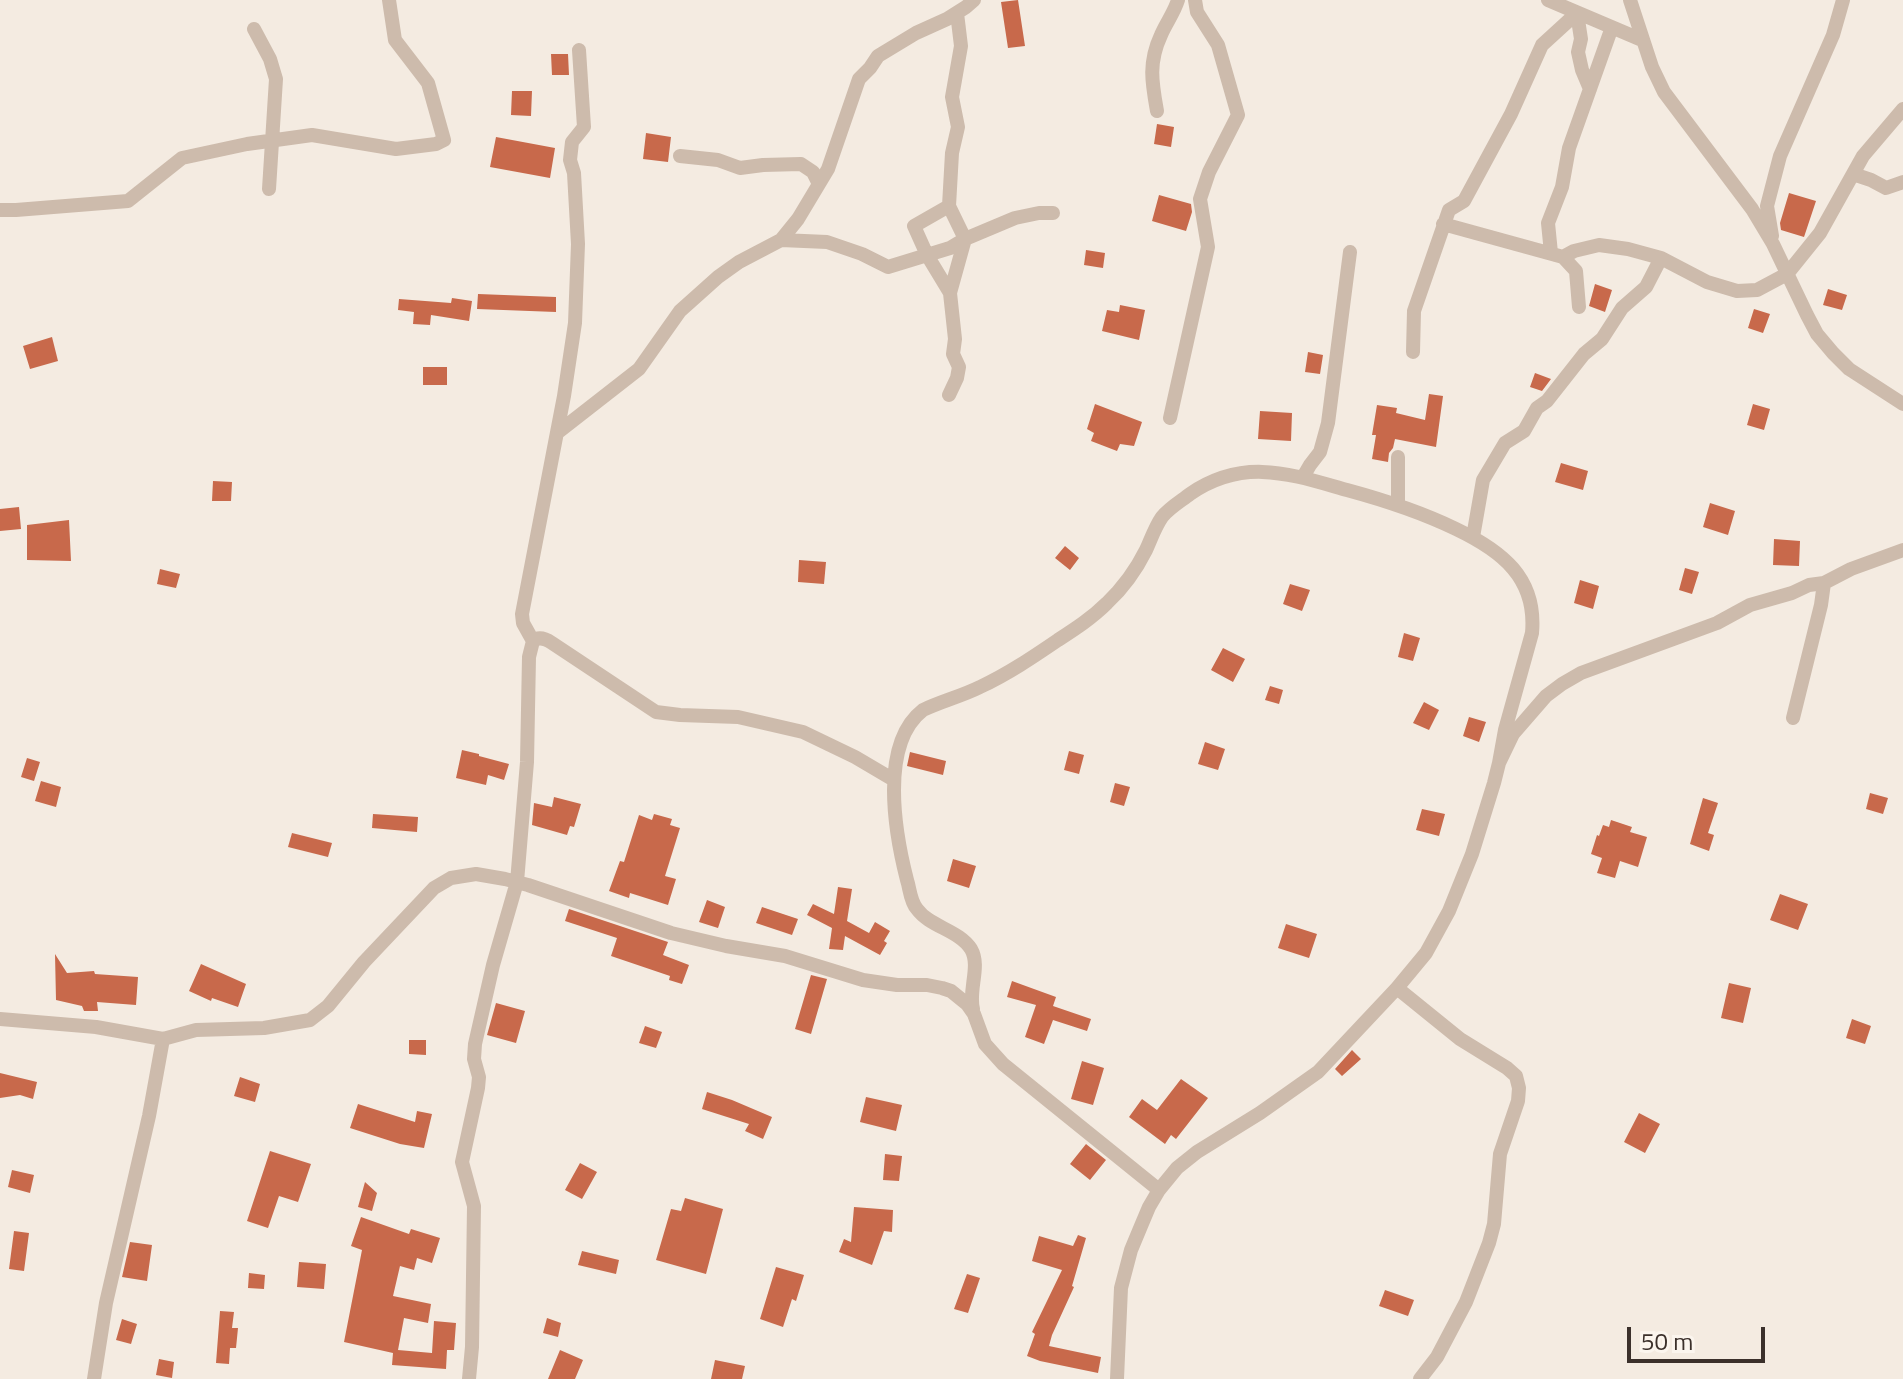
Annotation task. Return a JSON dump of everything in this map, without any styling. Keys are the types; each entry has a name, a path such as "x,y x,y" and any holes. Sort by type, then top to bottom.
{"street":[{"path":"0,210 128,201 182,158 247,144 312,135 396,149 436,144 444,140 428,83 395,40 389,0"},
{"path":"1157,111 1150,75 1160,36 1178,0"},
{"path":"1170,418 1208,247 1200,199 1209,172 1238,115 1218,45 1197,12 1195,0"},
{"path":"1630,0 1642,40 1664,92 1752,209 1773,244 1817,334 1849,369 1903,404"},
{"path":"1773,244 1767,206 1780,156 1833,35 1843,0"},
{"path":"1552,1 1642,40"},
{"path":"557,433 639,369 680,311 718,277 781,240 798,219 828,169 859,79 878,56 966,5"},
{"path":"949,395 959,367 953,354 955,339 950,293 965,239 949,206 952,153 958,127 952,97 966,5"},
{"path":"1577,13 1581,39 1578,52 1590,89"},
{"path":"1413,352 1414,311 1449,210 1464,201 1511,114 1542,45 1577,13"},
{"path":"1557,255 1548,223 1562,187 1569,148 1612,27"},
{"path":"254,29 270,59 276,79 269,189"},
{"path":"469,1379 474,1206 462,1160 478,1088 475,1044 493,965 517,882 524,818 529,657 533,641 523,623 522,614 567,380 578,297 574,173 570,160 572,142 584,127 579,50"},
{"path":"1557,255 1599,245 1628,249 1661,258 1707,282 1737,291 1757,290 1787,274 1820,233 1863,156 1903,109"},
{"path":"680,156 718,160 740,168 801,164 813,172 819,184"},
{"path":"1853,174 1886,188 1903,182"},
{"path":"949,206 914,226 950,293"},
{"path":"781,240 827,242 888,267 950,248 1015,218 1053,213"},
{"path":"798,219 802,240"},
{"path":"1443,224 1557,255 1576,271 1579,307"},
{"path":"1303,477 1320,452 1328,423 1350,252"},
{"path":"1473,537 1483,480 1505,443 1524,431 1537,408 1547,401 1584,354 1602,339 1622,308 1646,287 1661,258"},
{"path":"1398,457 1398,505"},
{"path":"1117,1379 1121,1288 1136,1238 1159,1190 1177,1168 1197,1152 1318,1072 1426,953 1449,911 1472,854 1532,633 1534,617 1526,587 1499,554 1473,537 1398,505 1282,472 1229,475 1208,483 1175,505 1162,517 1135,571 1106,604 1082,624 993,681 923,710 915,717 903,742 894,780 899,841 913,903 922,915 963,940 973,953 971,1003 985,1044 1003,1064 1159,1190"},
{"path":"1499,763 1513,734 1546,696 1581,673 1717,623 1750,605 1824,583 1851,569 1903,550"},
{"path":"1793,718 1824,583"},
{"path":"533,641 542,638 552,643 656,712 738,717 789,728 838,748 894,780"},
{"path":"0,1019 96,1027 163,1039 196,1030 264,1028 310,1020 328,1006 364,962 440,884 458,876 476,874 517,882 681,935 785,956 863,980 942,988 960,997 974,1014"},
{"path":"1397,988 1460,1039 1507,1068 1516,1076 1519,1088 1518,1101 1500,1154 1494,1224 1489,1243 1466,1302 1437,1357 1420,1379"},
{"path":"94,1379 106,1303 149,1116 163,1039"}],"building":[{"path":"1018,0 1025,46 1008,48 1001,2"},
{"path":"551,54 568,54 569,75 552,75"},
{"path":"512,91 532,91 531,116 511,115"},
{"path":"1157,124 1174,127 1171,147 1154,144"},
{"path":"646,133 671,137 668,162 643,159"},
{"path":"496,137 555,148 550,178 490,167"},
{"path":"1789,193 1816,201 1804,237 1781,230 1780,223"},
{"path":"1159,195 1191,204 1192,212 1186,231 1152,221"},
{"path":"1086,250 1105,253 1103,268 1084,265"},
{"path":"1595,284 1612,290 1605,312 1589,306"},
{"path":"1828,289 1847,295 1842,310 1823,305"},
{"path":"478,294 556,297 556,312 477,309"},
{"path":"452,298 472,301 469,321 431,315 430,325 413,324 414,312 398,310 399,299 451,303"},
{"path":"1120,305 1145,310 1139,340 1102,331 1107,310 1119,312"},
{"path":"1754,309 1770,314 1763,333 1748,328"},
{"path":"52,337 58,361 30,369 23,346"},
{"path":"1308,352 1323,355 1320,374 1305,372"},
{"path":"423,367 447,367 447,385 423,385"},
{"path":"1535,373 1551,379 1542,391 1530,387"},
{"path":"1429,394 1443,396 1436,447 1395,439 1388,462 1372,459 1377,405 1397,408 1396,413 1425,420"},
{"path":"1095,404 1142,422 1134,446 1120,444 1117,451 1091,441 1094,433 1087,429"},
{"path":"1753,404 1770,409 1764,430 1747,425"},
{"path":"1260,411 1292,413 1291,441 1258,439"},
{"path":"1561,463 1588,471 1583,490 1555,482"},
{"path":"213,481 232,482 231,501 212,501"},
{"path":"1710,503 1735,511 1728,535 1703,527"},
{"path":"19,507 21,529 0,531 0,509"},
{"path":"69,520 71,561 27,560 27,525"},
{"path":"1774,539 1800,541 1799,566 1773,565"},
{"path":"1065,546 1079,558 1070,570 1055,558"},
{"path":"799,560 826,562 824,584 798,582"},
{"path":"1685,568 1699,572 1692,594 1679,590"},
{"path":"160,569 180,574 176,588 157,584"},
{"path":"1580,580 1599,586 1593,609 1574,603"},
{"path":"1290,584 1310,590 1302,611 1283,604"},
{"path":"1404,633 1420,638 1413,661 1398,657"},
{"path":"1223,648 1245,659 1233,682 1211,670"},
{"path":"1270,686 1283,690 1279,704 1265,700"},
{"path":"1424,702 1439,710 1429,730 1413,723"},
{"path":"1469,717 1486,722 1479,742 1463,736"},
{"path":"1205,742 1225,749 1218,770 1198,764"},
{"path":"462,750 509,764 504,780 488,775 486,785 456,778"},
{"path":"1069,751 1084,755 1079,774 1064,770"},
{"path":"910,752 946,761 943,775 907,766"},
{"path":"27,758 40,762 34,781 21,777"},
{"path":"41,781 61,787 56,807 35,801"},
{"path":"1115,783 1130,787 1124,806 1110,802"},
{"path":"1870,793 1888,798 1883,814 1866,809"},
{"path":"554,797 581,804 574,827 570,826 567,835 532,825 534,803 552,807"},
{"path":"1703,798 1718,803 1708,833 1714,835 1709,851 1690,844"},
{"path":"1422,809 1445,814 1439,836 1416,830"},
{"path":"373,814 418,817 417,832 372,828"},
{"path":"654,814 672,819 670,825 680,828 665,876 676,879 668,905 630,893 629,898 609,891 620,861 624,862 639,815 652,820"},
{"path":"1611,820 1632,827 1630,832 1647,837 1638,867 1620,861 1615,878 1597,873 1602,858 1591,854 1597,835 1603,825 1609,827"},
{"path":"292,833 332,843 328,857 288,847"},
{"path":"953,859 976,866 969,888 947,881"},
{"path":"838,887 852,889 847,921 869,933 875,922 890,931 880,955 845,936 843,950 829,949 832,928 807,915 813,904 834,914"},
{"path":"1780,894 1808,904 1798,930 1770,920"},
{"path":"707,900 725,907 718,928 699,922"},
{"path":"762,907 798,919 792,935 756,923"},
{"path":"569,909 668,942 663,955 689,965 682,984 669,980 670,976 611,956 617,938 565,921"},
{"path":"1286,924 1317,934 1309,958 1278,948"},
{"path":"55,954 67,973 94,971 95,974 138,977 136,1005 97,1002 98,1011 84,1011 82,1006 56,1000"},
{"path":"201,964 246,984 238,1007 212,998 211,1001 189,991"},
{"path":"811,975 827,979 811,1034 795,1029"},
{"path":"1012,981 1056,997 1053,1006 1091,1019 1087,1031 1053,1020 1044,1044 1025,1037 1036,1005 1007,997"},
{"path":"1729,983 1751,988 1743,1023 1721,1018"},
{"path":"496,1003 525,1011 516,1043 487,1035"},
{"path":"1852,1019 1871,1026 1865,1044 1846,1038"},
{"path":"645,1026 662,1032 656,1048 639,1043"},
{"path":"409,1040 426,1040 426,1055 409,1054"},
{"path":"1352,1050 1361,1059 1342,1076 1335,1069"},
{"path":"1082,1061 1104,1068 1093,1105 1071,1099"},
{"path":"0,1073 37,1082 33,1099 20,1095 0,1098"},
{"path":"240,1077 260,1084 255,1102 234,1096"},
{"path":"1181,1079 1208,1098 1176,1139 1171,1135 1165,1144 1129,1117 1142,1099 1157,1110"},
{"path":"707,1092 772,1117 763,1139 745,1131 749,1124 702,1109"},
{"path":"866,1097 902,1105 896,1131 860,1122"},
{"path":"358,1104 415,1122 417,1111 432,1114 424,1148 400,1144 350,1128"},
{"path":"1639,1113 1660,1124 1645,1153 1624,1142"},
{"path":"1086,1144 1106,1160 1090,1180 1070,1164"},
{"path":"270,1151 311,1164 298,1202 279,1196 268,1228 247,1221"},
{"path":"885,1154 902,1156 899,1181 883,1180"},
{"path":"580,1163 597,1172 582,1199 565,1190"},
{"path":"12,1170 34,1175 30,1193 8,1187"},
{"path":"365,1182 377,1193 372,1211 358,1207"},
{"path":"685,1198 723,1209 706,1274 656,1260 671,1209 681,1211"},
{"path":"854,1207 893,1210 892,1232 884,1231 872,1265 839,1252 844,1239 851,1242"},
{"path":"361,1217 409,1234 411,1229 440,1238 432,1263 417,1258 414,1270 400,1266 393,1296 431,1304 428,1323 404,1318 398,1350 432,1353 434,1321 456,1323 454,1350 447,1350 446,1369 392,1365 393,1353 344,1342 362,1250 351,1246"},
{"path":"14,1231 29,1233 24,1271 9,1269"},
{"path":"1078,1235 1086,1238 1074,1287 1049,1346 1101,1357 1098,1373 1027,1356 1035,1334 1032,1332 1062,1270 1032,1261 1039,1236 1073,1246"},
{"path":"130,1242 152,1245 147,1281 122,1277"},
{"path":"582,1251 619,1260 616,1274 578,1265"},
{"path":"299,1262 326,1264 324,1289 297,1287"},
{"path":"776,1267 804,1275 783,1327 760,1319"},
{"path":"249,1273 265,1275 264,1289 248,1288"},
{"path":"967,1274 980,1278 968,1313 954,1309"},
{"path":"1385,1290 1414,1300 1408,1316 1379,1306"},
{"path":"220,1311 234,1312 232,1328 238,1328 236,1348 230,1348 229,1364 216,1363"},
{"path":"547,1318 561,1323 558,1337 543,1333"},
{"path":"122,1319 137,1324 131,1344 116,1340"},
{"path":"560,1350 583,1360 575,1379 548,1379"},
{"path":"159,1359 174,1362 172,1378 156,1375"},
{"path":"715,1360 745,1366 742,1379 711,1379"}]}
